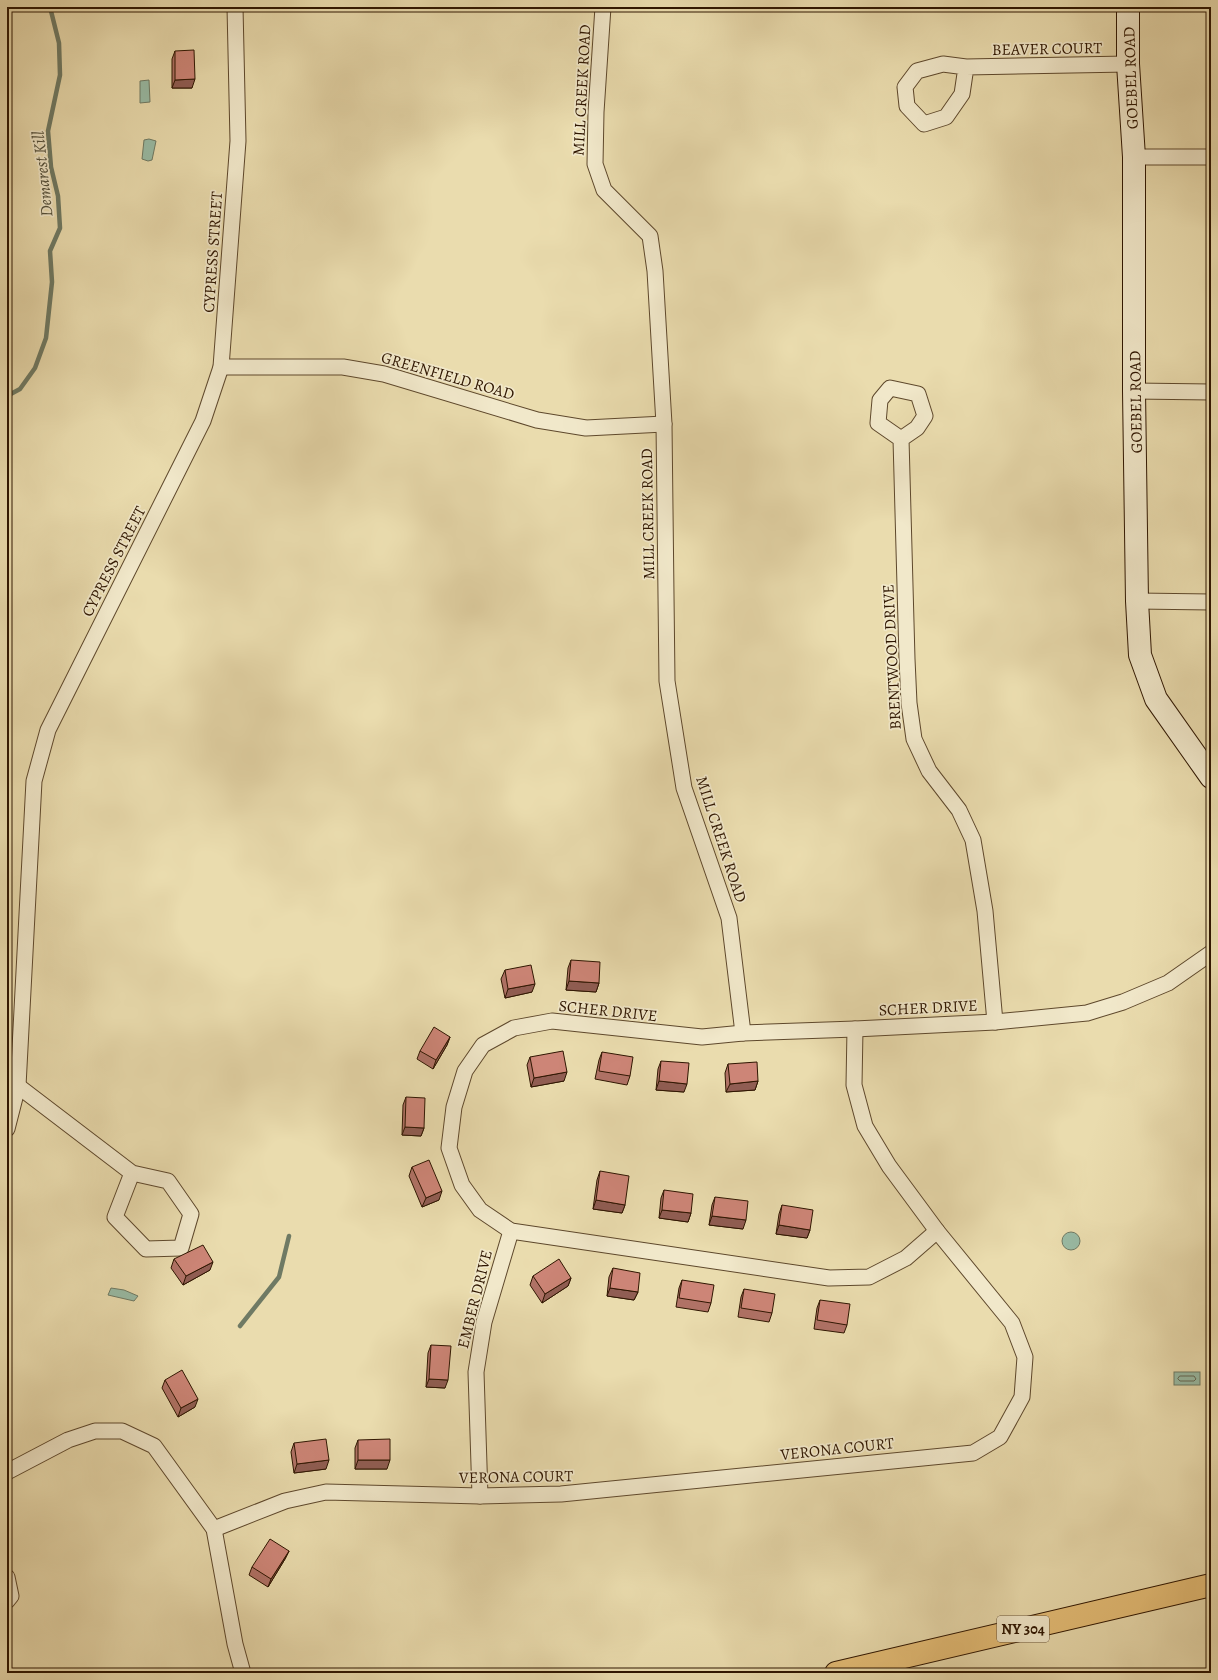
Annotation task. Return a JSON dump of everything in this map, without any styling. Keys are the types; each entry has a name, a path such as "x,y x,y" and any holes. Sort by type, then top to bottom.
{"main road":[{"name":"NY 304","path":"836,1673 1211,1585"}],"street":[{"name":"CYPRESS STREET","path":"7,1129 18,1086 34,781 48,730 203,421 221,368 238,141 235,7"},
{"name":"MILL CREEK ROAD","path":"603,7 596,112 595,164 604,190 650,236 655,271 664,424 667,681 684,788 729,918 743,1033"},
{"name":"GOEBEL ROAD","path":"1128,7 1128,64 1134,157 1134,391 1137,601 1140,655 1156,699 1211,777"},
{"name":"BEAVER COURT","path":"966,67 962,94 946,117 924,124 907,106 906,87 917,71 943,64 966,67 1128,64"},
{"path":"1134,157 1211,157"},
{"name":"GREENFIELD ROAD","path":"221,368 343,367 384,374 537,420 586,428 664,424"},
{"path":"1134,391 1211,392"},
{"name":"BRENTWOOD DRIVE","path":"901,440 906,659 909,704 914,739 929,771 959,810 973,840 985,911 995,1022"},
{"path":"1137,601 1211,602"},
{"name":"SCHER DRIVE","path":"937,1231 906,1258 869,1277 829,1278 511,1231 480,1210 462,1185 449,1148 454,1107 464,1072 483,1045 514,1028 552,1021 592,1024 662,1034 702,1037 743,1033 995,1022 1086,1014 1123,1002 1168,983 1211,953"},
{"name":"VERONA COURT","path":"214,1529 285,1501 326,1492 480,1496 561,1494 973,1453 1000,1437 1022,1397 1025,1357 1012,1323 937,1231 889,1166 865,1126 854,1085 855,1029"},
{"path":"18,1086 132,1173 168,1181 191,1214 181,1248 146,1249 115,1217 132,1173"},
{"name":"EMBER DRIVE","path":"480,1496 476,1372 484,1322 511,1231"},
{"path":"7,1472 68,1440 95,1431 122,1431 154,1446 214,1529 235,1644 243,1673"},
{"path":"7,1577 11,1596 7,1602"}],"water":[{"path":"149,80 150,102 140,103 140,81"},
{"path":"149,139 156,141 152,160 148,161 142,159 144,140"},
{"path":"1071,1232 1077,1235 1080,1241 1077,1247 1071,1250 1065,1247 1062,1241 1065,1235"},
{"path":"111,1288 124,1290 138,1296 134,1301 108,1295"},
{"path":"1174,1372 1200,1372 1200,1385 1174,1385"}],"building":[{"path":"194,50 195,79 175,80 175,51"},
{"path":"571,960 600,962 599,983 569,981"},
{"path":"531,965 535,984 508,989 505,970"},
{"path":"434,1027 450,1037 436,1060 420,1051"},
{"path":"563,1051 567,1072 534,1078 530,1057"},
{"path":"602,1052 633,1057 630,1076 599,1071"},
{"path":"661,1061 689,1063 687,1084 659,1081"},
{"path":"757,1062 758,1081 730,1084 728,1064"},
{"path":"406,1097 425,1098 424,1128 405,1127"},
{"path":"429,1160 442,1191 426,1198 412,1167"},
{"path":"600,1171 629,1176 625,1205 596,1200"},
{"path":"664,1190 693,1194 691,1213 662,1210"},
{"path":"715,1197 748,1201 746,1220 712,1216"},
{"path":"782,1205 813,1210 810,1230 779,1225"},
{"path":"203,1245 213,1262 186,1276 174,1259"},
{"path":"559,1259 571,1278 545,1294 533,1276"},
{"path":"613,1268 640,1273 638,1292 610,1288"},
{"path":"682,1280 714,1285 711,1303 679,1298"},
{"path":"744,1289 775,1294 772,1313 741,1308"},
{"path":"820,1300 850,1304 847,1325 817,1320"},
{"path":"431,1345 451,1346 448,1380 429,1379"},
{"path":"182,1370 198,1399 181,1408 165,1380"},
{"path":"326,1439 329,1460 297,1464 294,1443"},
{"path":"390,1439 390,1460 358,1460 358,1440"},
{"path":"270,1539 289,1551 271,1579 252,1567"}],"waterway":[{"name":"Demarest Kill","path":"7,396 20,389 35,368 46,338 52,282 50,251 60,228 58,196 51,167 48,131 60,75 59,43 50,7"},
{"path":"240,1326 279,1277 289,1236"}]}
